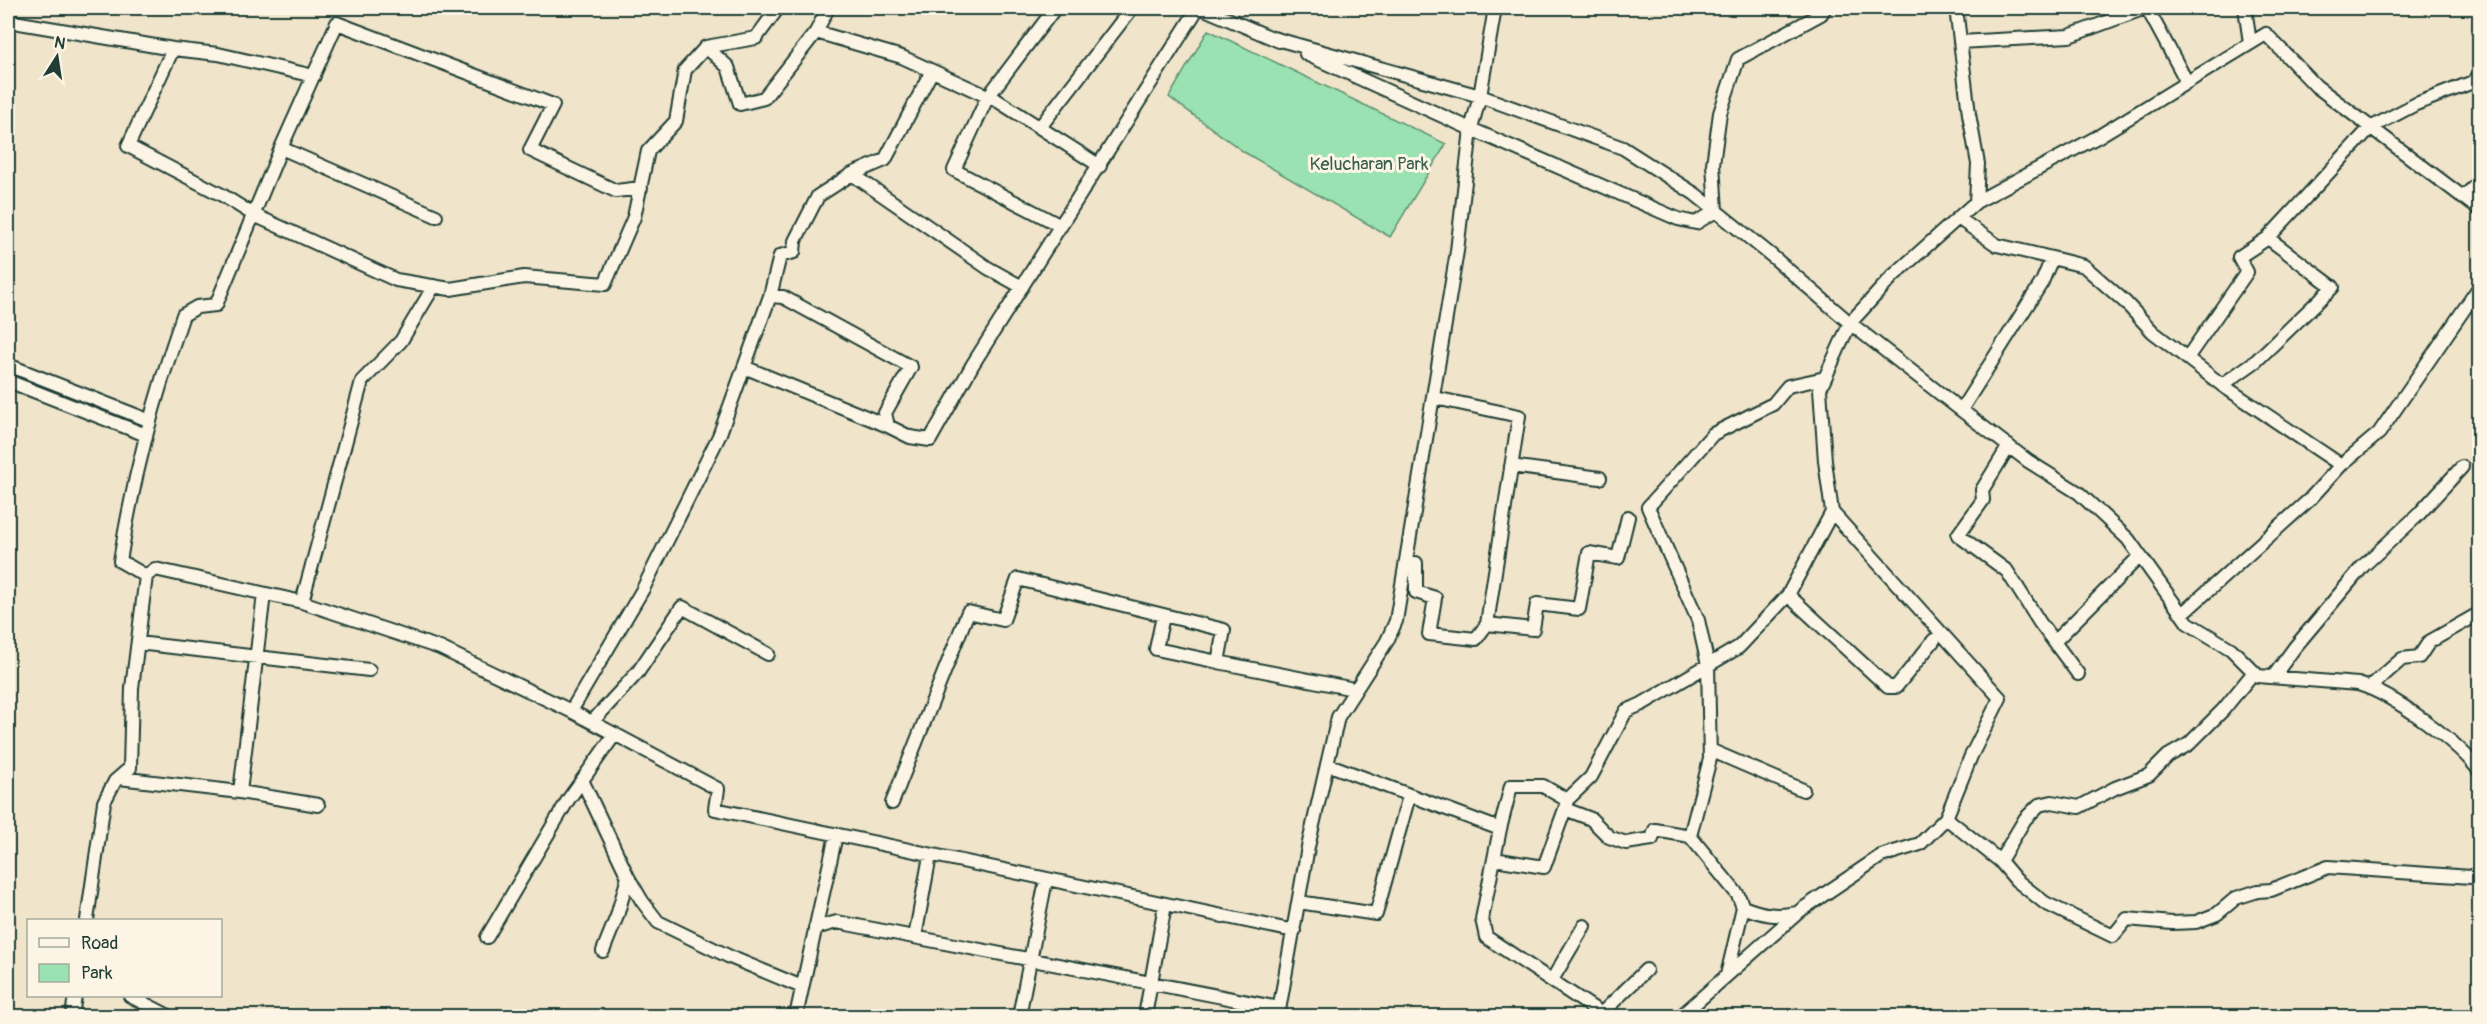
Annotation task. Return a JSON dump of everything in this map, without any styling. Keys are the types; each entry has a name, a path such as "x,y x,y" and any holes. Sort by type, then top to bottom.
{"street":[{"path":"173,49 128,146 222,195 254,215 396,280 450,289 524,277 605,284 634,217 648,151 676,121 686,70 706,47 756,38 778,8"},
{"path":"706,47 728,67 740,104 764,98 816,32 828,8"},
{"path":"1055,8 987,98 954,170 1061,226"},
{"path":"1040,127 1132,8"},
{"path":"744,367 910,437 930,440 973,364 1200,8 1219,10 1273,38 1471,129 1678,219 1696,223 1716,211"},
{"path":"815,928 837,922 1152,983 1279,1012 1308,847 1338,717 1388,641 1396,621 1435,398 1457,251 1471,129 1480,96 1495,8"},
{"path":"1716,211 1713,164 1720,113 1738,59 1821,14 1825,8"},
{"path":"1956,8 1969,114 1978,164 1976,202"},
{"path":"1960,42 2069,36 2146,8 2187,82"},
{"path":"2245,8 2250,43"},
{"path":"8,21 173,49 218,54 314,76"},
{"path":"146,576 120,561 131,492 148,420 183,315 197,307 216,305 281,148 337,23 553,105 530,150 616,191 641,188"},
{"path":"816,32 902,57 932,71 1040,127 1100,166"},
{"path":"1681,1017 1798,912 1881,856 1920,844 1946,818 1971,756 2001,698 1832,512 1825,461 1820,389 1850,323 1893,276 1976,202 2099,136 2266,34 2316,86 2480,210"},
{"path":"1273,38 1480,96 1623,148 1663,172 1716,211 1850,323 1961,410 2008,446 2079,493 2128,539 2188,623 2231,649 2258,676 2358,684 2370,687 2398,701 2473,762 2480,772"},
{"path":"571,711 643,589 719,436 770,296 780,256 794,252 795,241 818,196 852,174 885,160 932,71"},
{"path":"2187,358 2247,272 2239,257 2268,238 2370,128 2416,104 2473,82 2480,75"},
{"path":"281,148 436,216"},
{"path":"852,174 988,268 1022,287"},
{"path":"2463,198 2480,181"},
{"path":"1958,218 1997,245 2084,266 2125,302 2153,332 2222,385 2341,465"},
{"path":"2222,385 2256,361 2333,287 2268,238"},
{"path":"1961,410 2042,282 2052,258"},
{"path":"302,603 362,381 401,341 434,286"},
{"path":"2182,614 2309,500 2341,465 2379,434 2480,286"},
{"path":"770,296 783,297 910,367 885,413 888,426"},
{"path":"8,365 148,420"},
{"path":"1690,836 1710,759 1708,665 1698,620 1647,507 1713,434 1773,404 1788,386 1825,378"},
{"path":"8,381 146,435"},
{"path":"1416,562 1416,592 1435,598 1429,634 1476,639 1487,624 1519,416 1435,398"},
{"path":"2008,446 1982,490 1983,500 1958,535 2007,571 2078,674"},
{"path":"1511,466 1600,478"},
{"path":"2273,677 2295,647 2363,566 2418,515 2462,467"},
{"path":"1494,859 1544,867 1566,804 1591,777 1626,711 1642,704 1738,647 1788,595 1832,512"},
{"path":"1487,624 1533,629 1537,604 1580,609 1589,553 1618,558 1628,517"},
{"path":"2054,642 2140,556"},
{"path":"87,919 104,802 119,778 130,768 132,688 146,576 155,569 302,603 440,648 571,711 717,789 715,809 1294,931"},
{"path":"892,803 968,612 1003,620 1018,579 1224,630 1218,662"},
{"path":"240,792 264,594"},
{"path":"1788,595 1887,687 1896,687 1934,640"},
{"path":"592,722 638,672 682,607 768,654"},
{"path":"2370,687 2402,659 2419,657 2429,642 2480,613"},
{"path":"1163,616 1156,649 1354,690"},
{"path":"138,643 369,670"},
{"path":"2000,861 2025,819 2039,805 2052,802 2079,807 2115,788 2149,775 2169,756 2196,737 2223,710 2254,672"},
{"path":"487,938 568,800 615,734"},
{"path":"1710,750 1803,790"},
{"path":"1327,764 1500,830"},
{"path":"119,778 240,792 318,805"},
{"path":"582,780 628,877 658,922 730,957 802,987"},
{"path":"1646,970 1603,1015 1486,937 1482,919 1511,786 1543,786 1566,804 1591,819 1609,837 1626,843 1652,839 1655,830 1690,836 1738,895 1743,907 1727,975"},
{"path":"1299,902 1376,914 1409,795"},
{"path":"1946,818 2000,861 2016,880 2045,903 2113,936 2127,919 2172,923 2196,922 2217,914 2236,898 2258,891 2271,890 2328,867 2471,877 2480,872"},
{"path":"796,1017 836,835"},
{"path":"915,937 930,856"},
{"path":"603,951 617,916 628,877"},
{"path":"1019,1017 1046,880"},
{"path":"1145,1017 1165,905"},
{"path":"1743,907 1763,915 1778,916 1798,912"},
{"path":"1552,980 1584,926"},
{"path":"72,1017 75,997"},
{"path":"132,997 169,1017"}],"green space":[{"name":"Kelucharan Park","path":"1208,30 1446,144 1390,237 1244,152 1169,97"}]}
